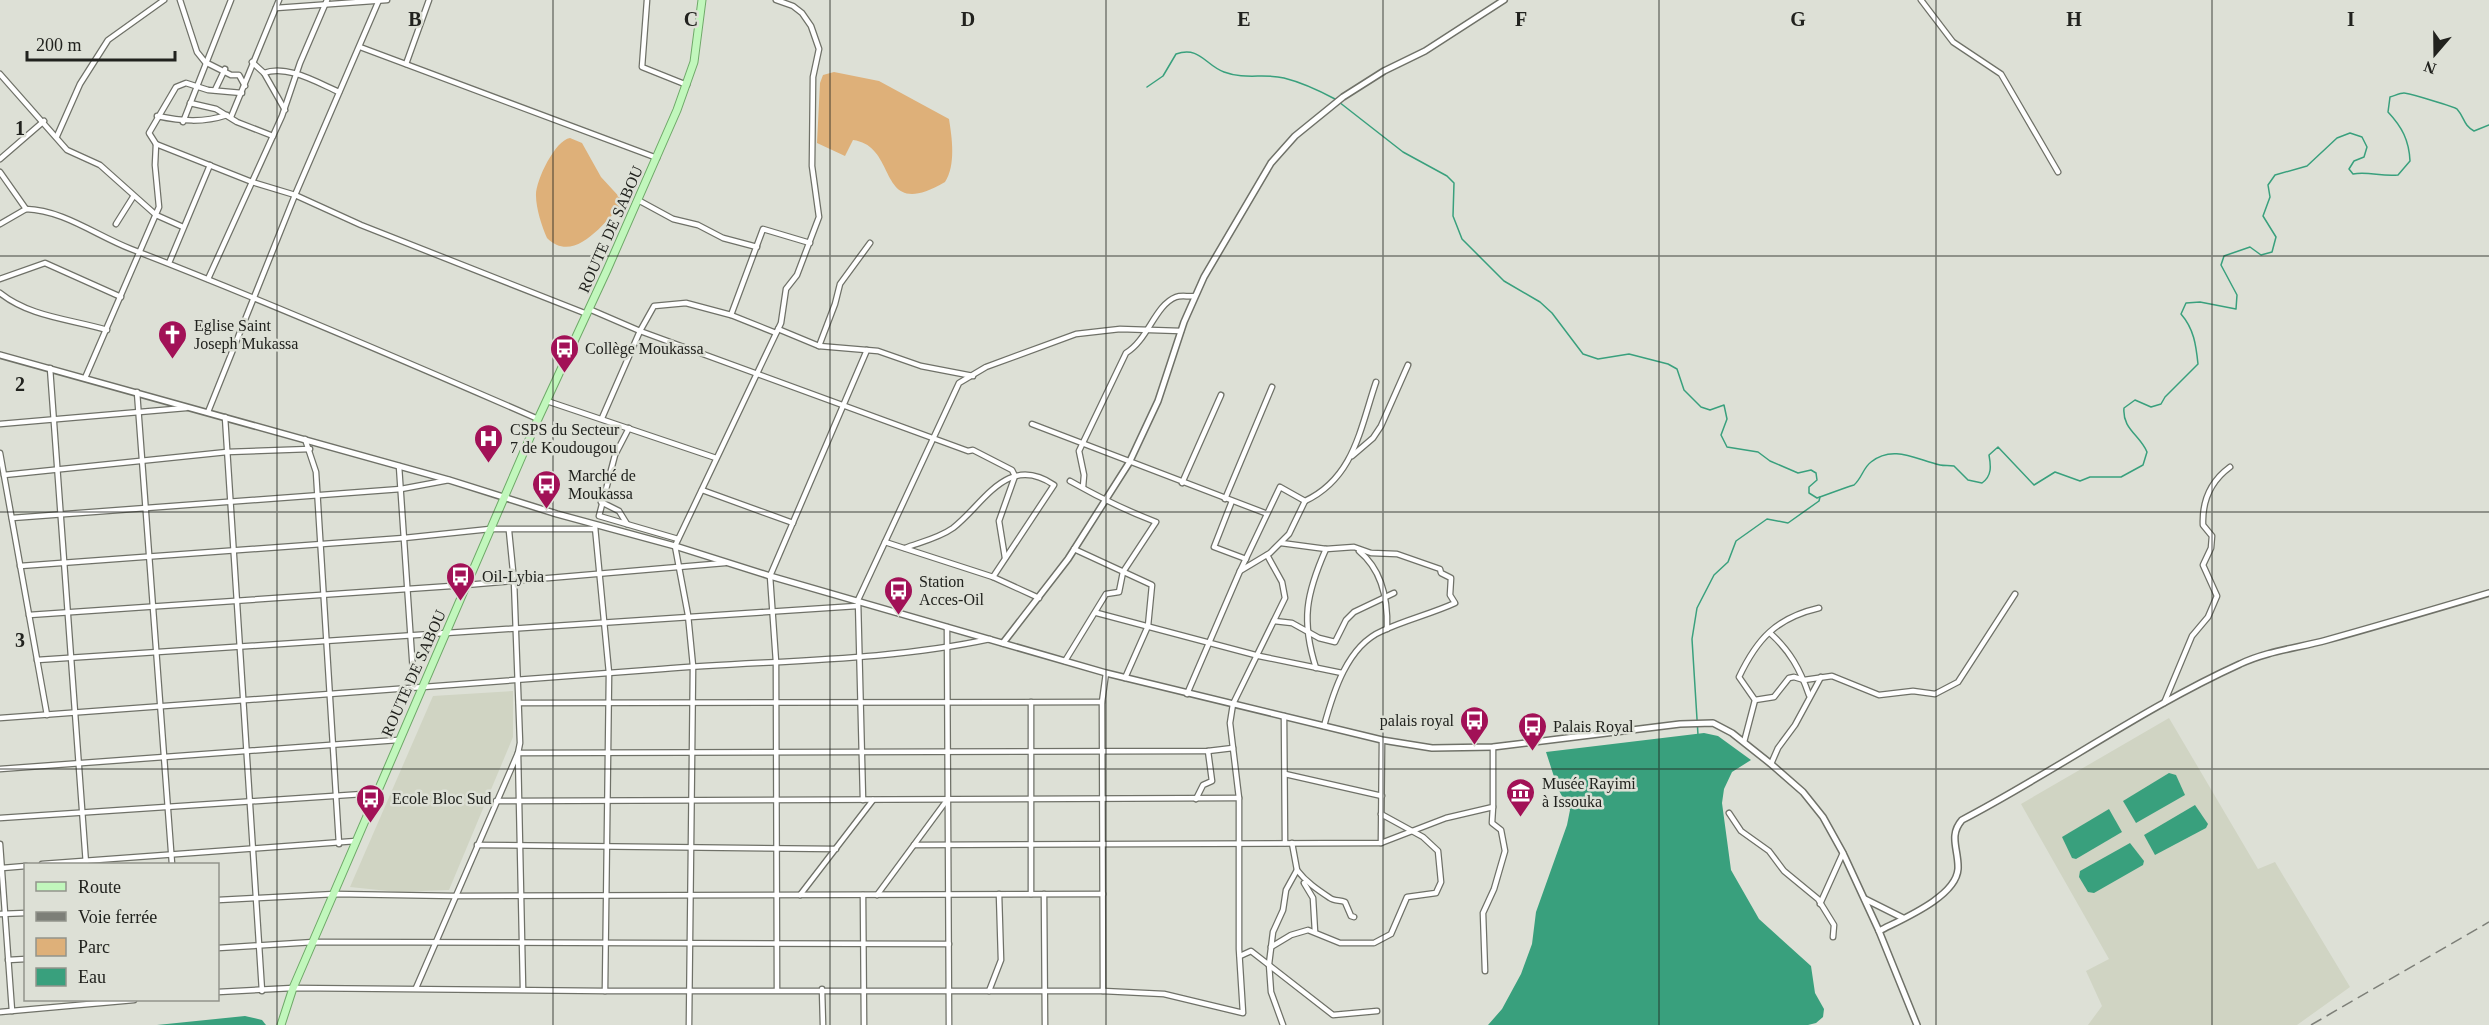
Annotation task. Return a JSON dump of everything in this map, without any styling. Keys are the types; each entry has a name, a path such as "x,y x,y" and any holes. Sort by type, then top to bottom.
{"main road":[{"name":"ROUTE DE SABOU","path":"281,1025 293,988 378,793 418,687 446,632 538,419 657,158 687,85 694,62 702,0"}],"street":[{"path":"57,136 80,84 108,40 164,0"},
{"path":"180,0 197,52 205,62 225,69 231,75 239,75 245,86"},
{"path":"183,122 195,86 231,0"},
{"path":"157,116 183,122 229,116 242,93 252,62 279,0"},
{"path":"276,8 387,0"},
{"path":"406,64 429,0"},
{"path":"647,0 642,67 687,85"},
{"path":"689,1025 693,666 681,566 675,546 756,371 777,331 784,312 786,289 797,275 819,217 812,166 813,77 819,49 811,26 802,13 776,0"},
{"path":"1003,643 1074,549 1129,463 1158,401 1195,296 1237,218 1271,163 1295,136 1343,97 1384,71 1425,51 1504,0"},
{"path":"1921,0 1953,42 2001,74 2058,171"},
{"path":"208,412 295,195 379,1"},
{"path":"208,279 285,110 300,63 326,3"},
{"path":"360,46 657,158"},
{"path":"252,62 264,73 285,110"},
{"path":"216,90 225,69"},
{"path":"264,73 278,70 298,75 339,92"},
{"path":"0,74 44,121 67,150 100,165 156,215 183,226"},
{"path":"85,378 159,207 155,165 156,144 149,133 157,116 176,87 186,83 242,93"},
{"path":"190,103 216,109 273,136"},
{"path":"0,159 44,121"},
{"path":"156,144 252,182 295,195 361,225 640,331 981,454 1012,470 1015,476 999,521 1005,558"},
{"path":"169,263 210,165"},
{"path":"0,172 26,209 61,217 141,253 256,297 538,419"},
{"path":"116,224 133,196"},
{"path":"638,200 673,219 698,225 723,238 757,247"},
{"path":"0,224 26,209"},
{"path":"731,315 763,229 810,243"},
{"path":"819,346 840,284 870,243"},
{"path":"0,279 45,263 121,297"},
{"path":"0,293 15,305 30,311 106,330"},
{"path":"1083,487 1084,475 1079,450 1126,353 1140,344 1161,309 1176,297 1195,296"},
{"path":"602,418 640,331 654,306 686,303 731,315 819,346 867,350 950,373 972,375"},
{"path":"863,800 858,603 959,383 986,367 1076,334 1102,329 1181,331"},
{"path":"777,990 776,662 770,576 867,350"},
{"path":"0,355 449,480 596,526 675,546 858,603 1106,673 1382,740 1432,748 1493,747 1680,724 1703,722 1722,726 1771,764 1811,801 1843,853 1865,899 1908,998 1917,1025"},
{"path":"1350,458 1373,438 1408,365"},
{"path":"50,368 86,863 356,842"},
{"path":"1240,571 1267,555 1281,543 1299,519 1305,501 1323,493 1336,481 1350,458 1376,382"},
{"path":"1225,499 1272,387"},
{"path":"137,392 172,863"},
{"path":"1182,483 1221,395"},
{"path":"547,401 716,458"},
{"path":"0,424 192,408"},
{"path":"225,417 262,991"},
{"path":"1032,424 1129,463 1265,513"},
{"path":"629,428 615,455 599,516 678,539"},
{"path":"305,439 316,472 339,844"},
{"path":"4,475 227,452 310,449"},
{"path":"0,453 48,715"},
{"path":"399,466 407,589 418,687"},
{"path":"2164,703 2192,636 2208,617 2217,596 2202,565 2211,548 2212,536 2203,525 2203,513 2212,485 2230,467"},
{"path":"905,548 939,536 953,527 989,489 1015,476 1030,475 1054,484 993,577"},
{"path":"12,518 401,489 449,480"},
{"path":"1065,661 1097,613 1106,594 1119,592 1123,572 1156,522 1105,502 1095,492 1070,481"},
{"path":"1187,694 1211,643 1265,513 1280,487 1305,501"},
{"path":"702,490 793,523"},
{"path":"1232,501 1214,546 1246,559"},
{"path":"602,502 619,511 627,524"},
{"path":"20,566 404,538 490,529 509,531 596,526"},
{"path":"596,526 609,673 605,991"},
{"path":"509,531 519,681 520,743 518,753 523,988"},
{"path":"885,542 993,577 1039,598"},
{"path":"1281,543 1326,549 1354,547 1371,553 1397,554 1440,569 1440,573 1451,578 1450,595 1455,603 1387,629 1368,639 1342,673 1324,726"},
{"path":"1354,547 1372,561 1378,571 1387,610 1387,629"},
{"path":"1074,549 1152,585 1148,626 1125,678"},
{"path":"1316,668 1306,630 1313,580 1326,549"},
{"path":"219,992 293,988 523,988 605,991 822,989 1103,991 1164,994 1244,1013 1240,956 1239,798 1230,723 1233,704 1259,656 1285,598 1282,582 1267,555"},
{"path":"29,615 466,585 727,563"},
{"path":"1274,621 1292,623 1319,638 1335,642 1346,620 1354,612 1394,593"},
{"path":"1879,931 1939,896 1956,878 1958,868 1954,838 1955,827 1962,820 2049,772 2164,703 2240,664 2267,654 2327,640 2489,593"},
{"path":"1755,700 1774,697 1789,678 1794,677 1804,680 1821,677 1844,679 1879,695 1914,691 1935,694 1943,692 1958,682 2015,594"},
{"path":"38,660 858,603"},
{"path":"1755,700 1738,677 1751,651 1792,614 1819,609"},
{"path":"1097,613 1259,656 1342,673"},
{"path":"947,627 949,1025"},
{"path":"1770,633 1787,648 1804,680 1809,696"},
{"path":"0,718 519,681 693,666 861,657 946,649 990,639"},
{"path":"1103,991 1102,702 1106,673"},
{"path":"1771,764 1778,748 1795,725 1821,677"},
{"path":"1744,742 1755,700"},
{"path":"1030,702 1031,894"},
{"path":"519,703 1102,702"},
{"path":"1284,716 1285,843"},
{"path":"0,769 398,740"},
{"path":"1381,843 1382,740"},
{"path":"1485,971 1483,913 1494,889 1505,851 1501,830 1492,823 1493,747"},
{"path":"518,753 1208,751 1233,748"},
{"path":"1196,799 1203,785 1212,781 1208,751"},
{"path":"416,988 434,942 518,753"},
{"path":"1285,774 1382,796"},
{"path":"0,818 378,793"},
{"path":"496,801 1239,798"},
{"path":"800,895 873,800"},
{"path":"877,895 947,800"},
{"path":"914,845 1381,843 1446,818 1493,807"},
{"path":"1730,813 1741,831 1769,851 1784,871 1820,904 1834,925 1833,937"},
{"path":"1271,947 1291,935 1308,930 1340,943 1374,943 1391,934 1407,897 1436,893 1441,882 1438,851 1432,843 1381,814"},
{"path":"1292,843 1297,870 1313,898 1315,932"},
{"path":"0,844 2,914 12,1011"},
{"path":"477,845 836,849"},
{"path":"1820,904 1843,853"},
{"path":"2,868 24,866"},
{"path":"1297,870 1311,886 1322,890 1330,898 1345,902 1354,917"},
{"path":"1283,1025 1271,992 1269,964 1273,932 1283,910 1286,890 1297,870"},
{"path":"219,900 335,894 606,896 1102,894"},
{"path":"989,991 1001,960 999,894"},
{"path":"1044,894 1045,1025"},
{"path":"863,895 864,1025"},
{"path":"1865,899 1902,918"},
{"path":"2,914 24,913"},
{"path":"219,948 314,942 949,944"},
{"path":"1240,956 1251,951 1333,1015 1377,1011"},
{"path":"8,960 24,959"},
{"path":"822,989 823,1025"},
{"path":"0,1011 96,1002"}],"shaded area":[{"path":"513,691 513,737 449,890 398,892 350,887 433,696"},
{"path":"2169,718 2258,869 2275,862 2350,987 2297,1025 2088,1025 2102,1006 2086,971 2109,959 2021,804"}],"green space":[{"path":"834,72 879,81 949,119 952,160 945,182 923,192 908,194 890,179 877,155 868,145 853,140 845,156 817,143 820,83 823,75"},
{"path":"570,138 582,143 601,177 624,202 599,229 579,244 568,247 558,245 547,238 536,196 547,162 558,146"}],"water":[{"path":"1704,733 1718,736 1751,760 1732,772 1724,789 1722,803 1731,870 1759,919 1811,966 1815,993 1824,1009 1823,1017 1816,1023 1808,1025 1488,1025 1502,1009 1521,974 1532,944 1536,912 1567,825 1570,810 1558,789 1546,752"},
{"path":"2169,773 2176,775 2185,795 2136,823 2123,801"},
{"path":"2195,805 2208,824 2206,828 2155,855 2144,835"},
{"path":"2109,809 2122,832 2076,859 2072,858 2062,837"},
{"path":"2130,843 2144,861 2143,865 2094,893 2088,892 2079,877 2080,871"},
{"path":"245,1016 262,1020 266,1025 157,1025"}],"waterway":[{"path":"1147,87 1163,76 1176,54 1191,52 1224,72 1239,76 1284,78 1335,99"},
{"path":"1339,102 1403,152 1447,176 1454,183 1453,216 1462,239 1504,281 1540,302 1552,313 1583,354 1598,359 1629,354 1668,364 1677,369 1684,390 1701,407 1710,410 1724,405 1727,419 1721,435 1727,447 1758,452 1770,461 1798,473 1811,470 1816,473 1817,480 1809,487 1809,493 1817,498 1854,485 1868,464 1888,454 1905,455 1940,465 1954,466 1968,480 1982,483 1989,474 1989,455 1998,447 2034,485 2055,472 2080,481 2090,477 2121,477 2143,465 2147,452 2129,427 2124,408 2135,400 2151,407 2161,404 2165,397 2198,364 2192,331 2181,314 2186,303 2200,302 2236,309 2237,295 2221,265 2224,256 2250,247 2261,255 2272,252 2276,237 2263,216 2270,197 2268,185 2275,175 2307,166 2337,138 2350,133 2362,137 2367,147 2364,157 2354,161 2349,169 2353,174 2398,175 2410,161 2409,153 2404,134 2388,112 2390,97 2401,93 2457,109 2474,131 2489,125"},
{"path":"1698,735 1692,639 1697,608 1714,575 1728,562 1736,541 1767,519 1788,523 1819,501 1820,497"}],"railway":[{"path":"2311,1025 2489,922"}],"place":[{"name":"Eglise Saint Joseph Mukassa","path":"173,360"},
{"name":"Collège Moukassa","path":"564,374"},
{"name":"CSPS du Secteur 7 de Koudougou","path":"489,464"},
{"name":"Marché de Moukassa","path":"547,510"},
{"name":"Oil-Lybia","path":"461,602"},
{"name":"Station Acces-Oil","path":"898,616"},
{"name":"palais royal","path":"1475,746"},
{"name":"Palais Royal","path":"1532,752"},
{"name":"Musée Rayimi à Issouka","path":"1521,818"},
{"name":"Ecole Bloc Sud","path":"371,824"}]}
